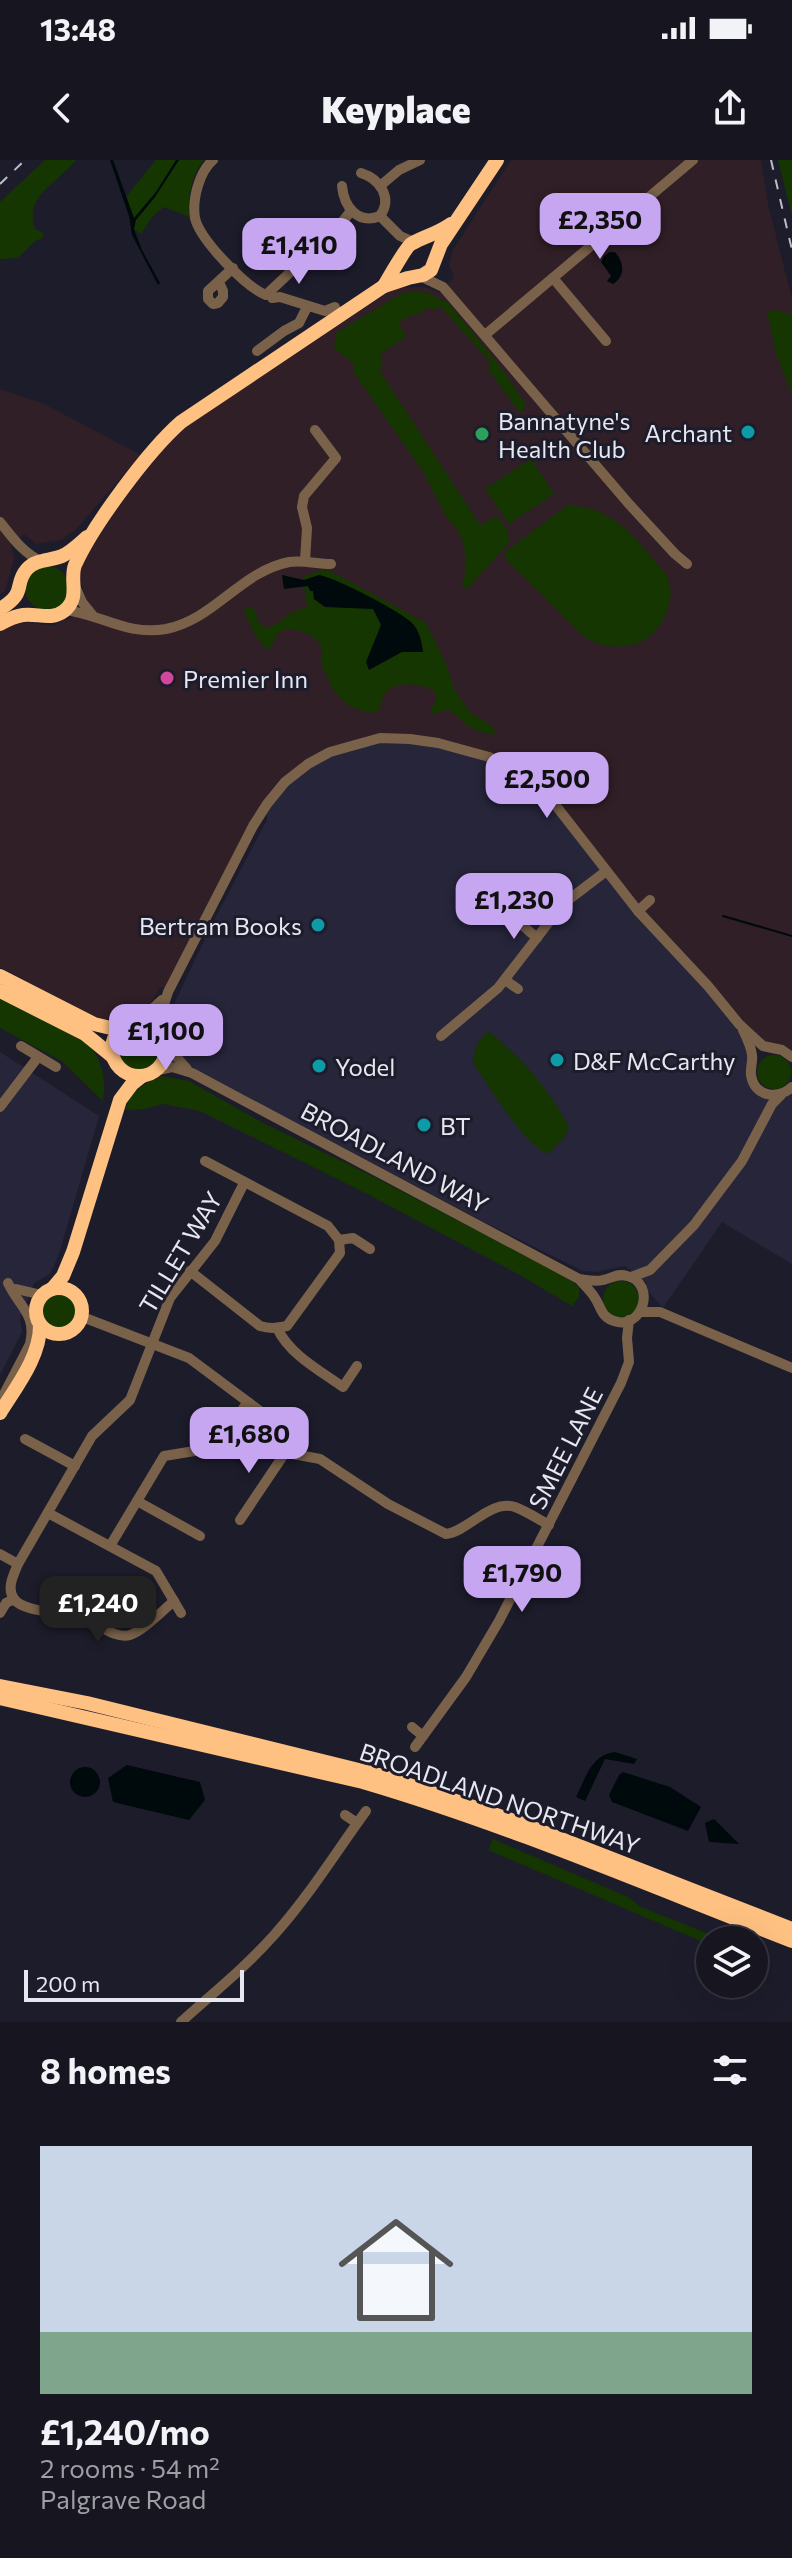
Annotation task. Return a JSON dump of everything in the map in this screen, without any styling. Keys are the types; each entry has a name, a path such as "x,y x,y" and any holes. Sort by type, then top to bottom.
{"highway":[{"path":"0,609 16,598 28,568 66,554 96,528 154,450 181,422 384,286 431,270 458,218 497,160"},
{"path":"384,286 401,258 416,242 434,236 458,218"},
{"path":"416,242 430,245 435,259"},
{"path":"401,258 405,271 418,276"},
{"path":"0,624 20,615 48,617 65,610 74,597 74,580 96,528"},
{"path":"46,560 64,566 74,580"},
{"path":"19,591 25,605 35,615"},
{"path":"0,976 101,1028 119,1030"},
{"path":"0,991 85,1034 127,1074 148,1074"},
{"path":"0,1413 38,1344 38,1301 63,1276 73,1252 120,1100 121,1078 112,1041 128,1023 139,1021 151,1024 164,1039 163,1061 132,1084 120,1100"},
{"path":"25,1371 61,1333 73,1328 80,1316 80,1303 72,1285 73,1252"},
{"path":"47,1292 66,1289 77,1297"},
{"path":"38,1319 46,1330 61,1333"},
{"name":"BROADLAND NORTHWAY","path":"0,1686 87,1703 383,1776 520,1823 792,1929"},
{"name":"BROADLAND NORTHWAY","path":"0,1700 72,1713 348,1778 415,1797 792,1941"}],"street":[{"path":"380,186 399,170 420,160"},
{"path":"485,335 693,160"},
{"path":"210,162 199,183 196,219 207,241 253,289 278,303 325,311 335,307"},
{"path":"361,173 370,176 380,186 386,202 380,216"},
{"path":"342,186 351,211 365,218 380,216"},
{"path":"269,297 351,211"},
{"path":"380,216 393,230 416,242"},
{"path":"393,230 401,258"},
{"path":"435,259 443,287"},
{"path":"219,282 236,272"},
{"path":"418,276 443,287 629,504 687,564"},
{"path":"553,278 606,341"},
{"path":"257,351 299,323 307,307"},
{"path":"305,561 307,528 302,507 304,496 336,458 315,430"},
{"path":"0,522 31,556 46,560"},
{"path":"16,542 23,575"},
{"path":"65,610 133,630 167,628 206,613 238,586 281,564 305,561 331,564"},
{"path":"74,580 82,602 94,617"},
{"path":"164,1039 160,1017 168,992 267,804 285,782 308,764 330,752 380,738 410,739 468,751 503,763 546,793 605,872 739,1024 759,1043 782,1050 792,1057"},
{"path":"441,1036 505,980 563,904 605,872"},
{"path":"638,911 650,900"},
{"path":"522,925 537,938"},
{"path":"505,980 518,989"},
{"path":"139,1021 168,992"},
{"path":"739,1024 753,1059 751,1076 763,1105 764,1119"},
{"name":"BROADLAND WAY","path":"164,1039 192,1073"},
{"path":"21,1046 56,1067"},
{"path":"753,1059 771,1049"},
{"path":"0,1107 38,1057"},
{"name":"BROADLAND WAY","path":"148,1074 172,1067 192,1073 579,1279 597,1300 604,1315 616,1322"},
{"path":"758,1090 772,1096 789,1090"},
{"path":"640,1312 650,1270 716,1196 747,1152 764,1119 789,1090"},
{"path":"190,1271 260,1326 269,1329 287,1326 340,1253 339,1240 328,1226 205,1161"},
{"name":"TILLET WAY","path":"18,1564 92,1436 130,1400 170,1298 222,1230 244,1183"},
{"path":"339,1240 353,1238 370,1249"},
{"name":"BROADLAND WAY","path":"579,1279 606,1280 616,1275 631,1277 650,1270"},
{"path":"631,1277 660,1312"},
{"path":"597,1300 599,1289 606,1280"},
{"path":"8,1283 47,1292"},
{"path":"8,1283 38,1319"},
{"path":"0,1402 30,1344 32,1334 28,1312 8,1283"},
{"path":"627,1338 616,1322 629,1320 640,1312 660,1312 792,1368"},
{"path":"80,1316 189,1358 264,1414 282,1447 293,1454 320,1459 388,1504 446,1534 461,1531 494,1508 506,1506 515,1507 549,1525"},
{"name":"SMEE LANE","path":"415,1747 485,1646 621,1383 629,1362 629,1320"},
{"path":"277,1328 284,1343 343,1387 357,1366"},
{"path":"110,1546 164,1456 213,1448 248,1402"},
{"path":"25,1439 75,1466"},
{"path":"240,1520 287,1450"},
{"path":"137,1501 200,1536"},
{"path":"48,1513 156,1571 181,1613"},
{"path":"0,1554 18,1564 11,1579 10,1590 14,1599 32,1609 81,1616 120,1635 129,1635 138,1630 174,1601"},
{"path":"0,1613 6,1603 14,1599"},
{"path":"412,1727 423,1736"},
{"path":"181,2022 239,1973 275,1934 307,1896 366,1811"},
{"path":"345,1815 357,1823"}],"shaded area":[{"path":"110,160 113,160 134,218 179,160 136,220 134,229 160,283 158,285 132,235 129,216"},
{"path":"511,160 761,160 768,204 792,299 792,1058 276,792 170,989 160,987 150,1004 108,1021 0,967 0,631 15,623 54,626 75,617 86,600 78,572 87,555 123,500 176,433 395,288 425,287 439,293 454,278 449,263 453,250"},
{"path":"610,252 615,252 622,264 620,277 613,284 607,281 611,276 601,262"},
{"path":"0,389 44,404 141,455 76,529 61,540 36,544 24,534 11,545 14,559 5,591 0,594"},
{"path":"282,575 304,580 319,575 352,588 411,622 421,640 423,652 402,652 369,670 366,662 381,625 373,609 325,607 314,599 313,591 308,586 284,589"},
{"path":"410,739 513,769 571,823 739,1024 758,1090 792,1090 792,1264 722,1222 663,1308 648,1291 646,1282 625,1266 597,1272 583,1271 193,1068 180,1056 165,1023 212,924 267,820 267,804 308,764 356,744"},
{"path":"0,1052 99,1116 59,1254 50,1274 34,1283 20,1319 22,1332 0,1375"},
{"path":"615,1752 637,1759 634,1764 605,1759 585,1801 576,1797 595,1762"},
{"path":"127,1765 200,1782 205,1800 189,1820 113,1802 108,1778"},
{"path":"85,1767 96,1771 100,1782 96,1793 85,1797 74,1793 70,1782 74,1771"},
{"path":"623,1772 670,1787 701,1807 688,1831 612,1802 609,1795"},
{"path":"714,1819 739,1844 709,1842 705,1823"}],"green space":[{"path":"45,160 76,160 45,190 34,207 35,229 44,233 42,238 18,258 0,259 0,202"},
{"path":"156,160 204,160 191,187 189,217 164,207 152,217 141,234 132,228 125,198"},
{"path":"778,160 792,160 792,216"},
{"path":"415,291 428,293 448,303 497,362 526,404 521,414 487,368 491,363 440,306 427,308 414,316 412,314 398,323 407,336 379,355 383,360 380,371 480,525 497,516 507,530 510,542 466,590 462,584 466,568 464,544 457,529 445,515 424,473 354,373 354,364 334,348 336,333 401,294"},
{"path":"774,310 792,314 792,395 776,353 767,312"},
{"path":"531,459 554,494 509,524 485,489"},
{"path":"568,505 585,507 613,519 635,538 666,574 671,595 666,614 651,635 643,640 614,646 585,637 504,555"},
{"path":"47,566 62,573 69,588 62,603 47,610 32,603 25,588 32,573"},
{"path":"324,569 426,623 462,701 470,712 493,727 495,732 492,735 472,729 448,709 432,715 430,711 436,701 435,692 417,685 402,685 390,690 377,712 354,708 341,699 332,686 322,664 320,644 304,632 284,630 269,649 263,646 244,612 245,608 255,610 258,621 265,628 271,626 294,611 307,608 303,577"},
{"path":"0,998 62,1028 90,1046 102,1072 103,1101 62,1061 0,1028"},
{"path":"138,1028 153,1034 159,1049 153,1064 138,1070 123,1064 117,1049 123,1034"},
{"path":"488,1031 534,1075 569,1127 549,1154 529,1140 473,1063 477,1046"},
{"path":"774,1055 786,1060 791,1072 786,1084 774,1089 762,1084 757,1072 762,1060"},
{"path":"161,1076 189,1081 263,1123 565,1276 579,1287 579,1297 572,1306 369,1195 200,1111 163,1104 125,1110 134,1093"},
{"path":"621,1281 634,1286 639,1299 634,1312 621,1317 608,1312 603,1299 608,1286"},
{"path":"59,1294 71,1299 76,1311 71,1323 59,1328 47,1323 42,1311 47,1299"},
{"path":"493,1839 696,1929 696,1939 488,1850"}],"waterway":[{"path":"723,916 792,936"}],"railway":[{"path":"0,184 25,160"},
{"path":"771,160 792,250"}],"place":[{"name":"Archant","path":"748,432"},
{"name":"Bannatyne's Health Club","path":"482,434"},
{"name":"Premier Inn","path":"167,678"},
{"name":"Bertram Books","path":"318,925"},
{"name":"D&F McCarthy","path":"557,1060"},
{"name":"Yodel","path":"319,1066"},
{"name":"BT","path":"424,1125"}]}
